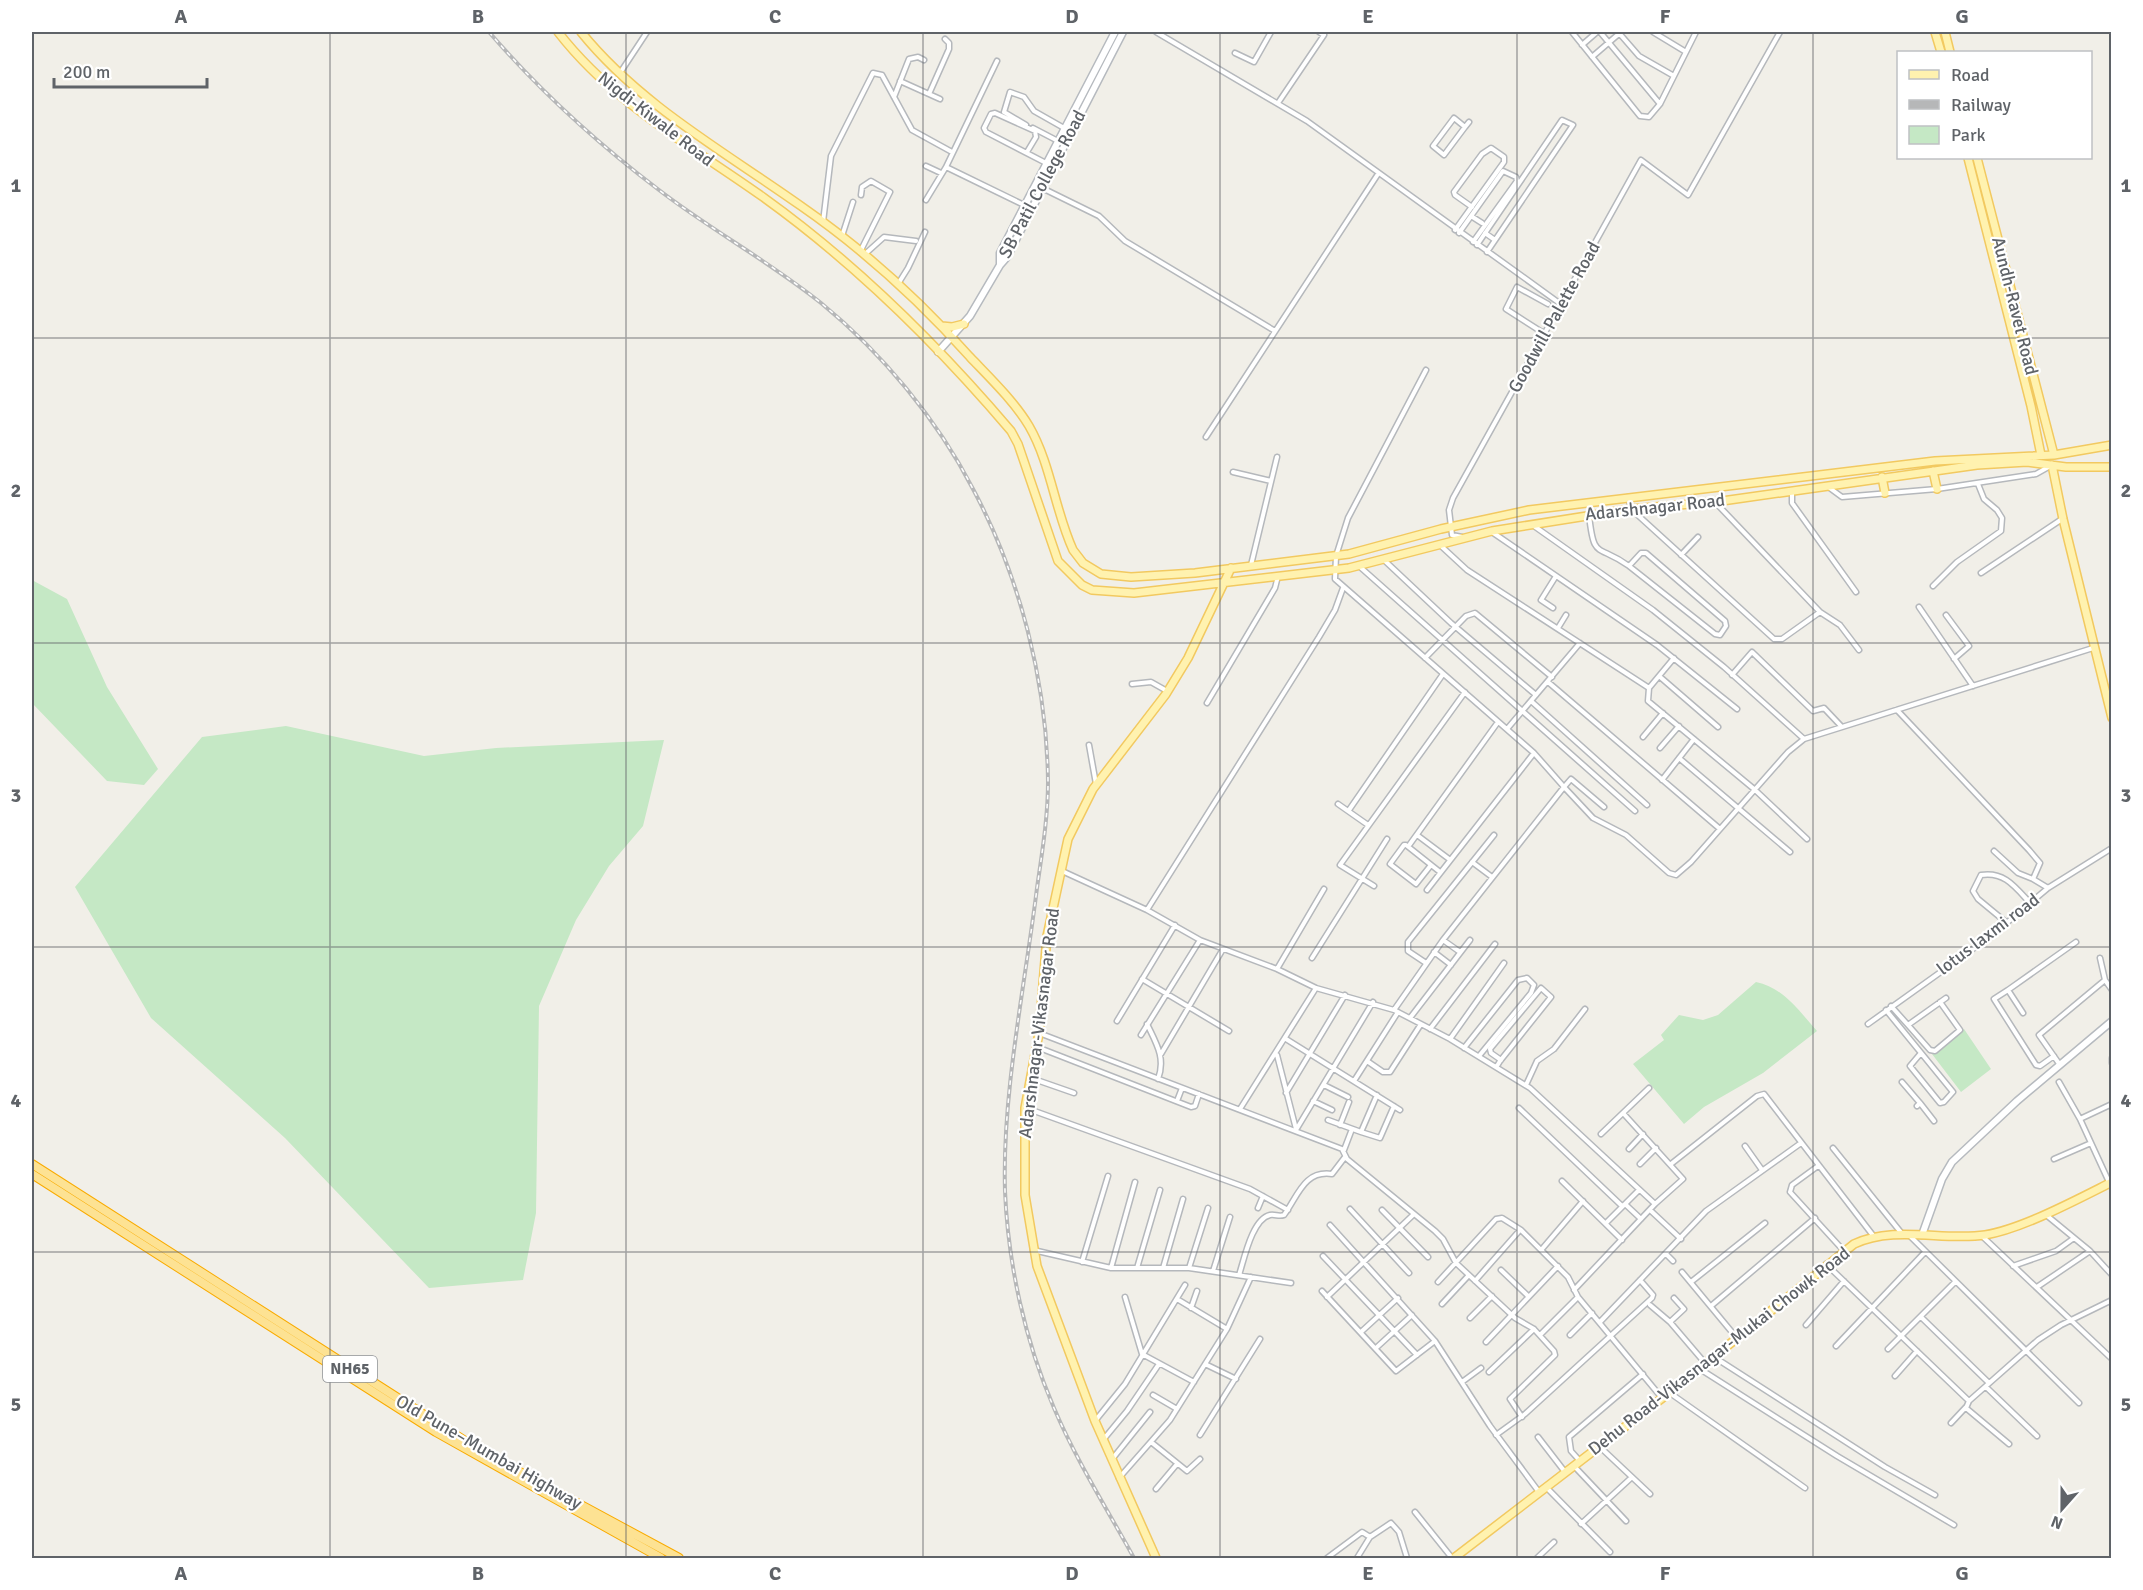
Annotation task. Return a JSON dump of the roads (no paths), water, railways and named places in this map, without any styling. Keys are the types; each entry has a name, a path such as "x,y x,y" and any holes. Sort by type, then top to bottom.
{"highway":[{"name":"Old Pune–Mumbai Highway","path":"32,1164 478,1450 679,1558"},
{"name":"Old Pune–Mumbai Highway","path":"32,1174 436,1432 661,1558"}],"main road":[{"name":"Nigdi-Kiwale Road","path":"558,32 604,81 645,115 694,152 763,197 846,262 912,323 1011,431 1018,444 1058,561 1082,585 1092,590 1134,593 1224,584"},
{"name":"Nigdi-Kiwale Road","path":"581,32 620,73 669,114 842,237 898,284 953,338"},
{"path":"1935,32 1941,51"},
{"path":"1945,32 1950,51"},
{"name":"Aundh-Ravet Road","path":"1968,159 2031,406 2040,455"},
{"name":"Aundh-Ravet Road","path":"1977,159 2054,455"},
{"path":"942,326 952,327 964,324"},
{"name":"Adarshnagar Road","path":"953,338 1004,393 1029,426 1067,537 1083,563 1093,572 1113,576 1174,575 1336,556 1441,529 1529,510 1628,497 1935,461 2054,455 2112,445"},
{"name":"Adarshnagar Road","path":"1224,584 1262,577 1359,566 1492,531 1589,514 1715,502 1882,477 2026,462 2112,467"},
{"path":"2052,465 2062,519 2112,718"},
{"path":"1934,471 1937,489"},
{"path":"1882,477 1885,493"},
{"name":"Adarshnagar-Vikasnagar Road","path":"1156,1558 1095,1421 1050,1305 1033,1250 1025,1195 1025,1108 1039,1033 1047,936 1061,870 1075,820 1096,785 1168,691 1193,649 1231,568"},
{"name":"Dehu Road-Vikasnagar-Mukai Chowk Road","path":"1457,1557 1669,1393 1843,1250 1861,1240 1875,1238 1906,1235 1981,1235 2044,1214 2110,1182"}],"street":[{"path":"620,73 647,32"},
{"name":"SB Patil College Road","path":"1000,265 1000,253 1115,32"},
{"name":"SB Patil College Road","path":"1000,265 1007,257 1123,32"},
{"path":"1156,32 1278,103 1338,143 1459,233 1562,305"},
{"path":"1235,53 1254,62 1271,32"},
{"path":"1278,103 1324,35 1319,32"},
{"path":"1572,32 1643,118 1649,117 1660,104 1696,32"},
{"path":"1582,45 1599,32 1610,42 1660,104"},
{"path":"1592,57 1620,32 1639,56 1674,76"},
{"path":"1653,32 1686,52"},
{"name":"Goodwill Palette Road","path":"1451,527 1449,510 1453,498 1641,160 1688,195 1780,32"},
{"path":"929,94 949,49 950,43 945,39"},
{"path":"893,97 909,59 918,57 924,60"},
{"path":"926,200 946,167 997,61"},
{"path":"823,222 831,156 871,75 878,73 882,75 912,130 952,152"},
{"path":"900,81 939,99"},
{"path":"1059,141 1004,112 1008,94 1012,92 1020,94 1034,111 1065,129"},
{"path":"1027,152 1036,137 1035,131 995,113 991,114 984,130 1047,164"},
{"path":"1454,118 1467,124 1444,155 1433,146 1454,118"},
{"path":"1475,244 1485,233 1562,120 1573,124 1487,252"},
{"path":"1455,230 1472,207 1505,159 1491,148 1482,154 1454,192 1472,207"},
{"path":"926,166 941,173"},
{"path":"946,167 1025,206"},
{"path":"1459,233 1503,171 1516,177 1517,181 1475,244"},
{"path":"1206,437 1378,174"},
{"path":"861,195 862,187 871,181 890,192 862,254"},
{"path":"1042,188 1100,216 1125,241 1275,331"},
{"path":"842,237 853,202"},
{"path":"1472,216 1482,223"},
{"path":"898,284 925,232"},
{"path":"1485,233 1495,240"},
{"path":"862,254 884,237 916,241"},
{"path":"938,352 964,324 1000,265"},
{"path":"1545,334 1507,312 1506,309 1517,287 1548,304"},
{"path":"1425,370 1348,518 1336,556 1335,579 1534,753 1593,818 1626,835 1672,875 1682,871 1754,789 1804,739 2094,648"},
{"path":"1251,565 1277,457"},
{"path":"1826,485 1842,497 1937,489 2036,474 2052,465"},
{"path":"1233,472 1271,481"},
{"path":"1933,586 1957,562 2001,531 2002,518 1997,510 1984,499 1978,484"},
{"path":"1792,492 1792,503 1856,592"},
{"path":"1628,497 1631,509 1774,639 1782,639 1820,612"},
{"path":"1715,502 1820,612 1840,625 1859,650"},
{"path":"1589,514 1593,545 1629,566 1715,634 1720,635 1726,626 1725,621 1646,553 1641,553 1629,566"},
{"path":"1981,573 2062,519"},
{"path":"1531,524 1653,610 1732,675 1804,739"},
{"path":"1451,527 1452,535 1469,538"},
{"path":"1492,531 1674,658 1737,709"},
{"path":"1681,555 1698,537"},
{"path":"1439,545 1467,570 1649,688"},
{"path":"1384,560 1456,627 1536,695"},
{"path":"1359,566 1442,641 1523,709 1635,811"},
{"path":"1207,703 1275,588 1279,575"},
{"path":"1553,608 1541,600 1556,576"},
{"path":"1148,910 1320,637 1335,610 1343,588"},
{"path":"1919,606 1972,686"},
{"path":"1425,658 1469,614 1478,614 1552,677"},
{"path":"1558,628 1566,615"},
{"path":"1946,615 1969,646 1954,659"},
{"path":"1507,729 1581,643"},
{"path":"1732,675 1752,652 1813,711 1824,708 1841,726"},
{"path":"1674,658 1649,688 1648,701 1754,789 1807,839"},
{"path":"1348,810 1443,674"},
{"path":"1659,676 1718,728"},
{"path":"1132,684 1151,682 1168,691"},
{"path":"1548,682 1720,829"},
{"path":"1374,886 1340,865 1465,692"},
{"path":"1531,701 1647,805"},
{"path":"1898,710 2029,850 2040,864 2033,879"},
{"path":"1643,737 1663,713"},
{"path":"1410,844 1498,722"},
{"path":"1660,748 1679,726"},
{"path":"1662,780 1694,739"},
{"path":"1089,745 1096,785"},
{"path":"1427,890 1534,753"},
{"path":"1679,758 1790,852"},
{"path":"1354,1081 1426,963 1571,779 1604,807"},
{"path":"1338,804 1368,825"},
{"path":"1417,835 1449,859"},
{"path":"1426,963 1408,951 1408,942 1494,835"},
{"path":"1312,958 1387,839"},
{"path":"1431,865 1416,884 1390,864 1404,845 1431,865 1440,872"},
{"name":"lotus laxmi road","path":"1868,1024 2007,923 2048,888 2112,848"},
{"path":"1994,851 2018,873 2048,888"},
{"path":"1472,862 1492,877"},
{"path":"1061,870 1148,910 1200,940 1223,950 1277,969 1316,988 1373,1002 1396,1011 1450,1039 1526,1085 1654,1204"},
{"path":"2007,923 1978,899 1973,891 1981,875 1993,873 2005,877 2031,904"},
{"path":"1277,969 1324,889"},
{"path":"1117,1021 1175,925"},
{"path":"1141,1035 1200,940"},
{"path":"1443,940 1460,952"},
{"path":"1410,1018 1470,940"},
{"path":"2054,1056 2040,1066 2036,1065 1994,1000 2076,942"},
{"path":"1430,1029 1495,944"},
{"path":"1161,1054 1223,950"},
{"path":"1434,952 1451,965"},
{"path":"2100,958 2105,980 2112,990"},
{"path":"1450,1039 1504,963"},
{"path":"1464,1048 1518,980 1527,978 1534,985 1531,993 1479,1056"},
{"path":"1142,979 1229,1031"},
{"path":"2060,1065 2039,1035 2105,980"},
{"path":"1240,1109 1316,988"},
{"path":"1497,1066 1551,997 1541,988 1490,1049 1491,1053 1501,1060"},
{"path":"2007,990 2023,1013"},
{"path":"1286,1094 1346,995"},
{"path":"1908,1025 1946,998"},
{"path":"1296,1130 1373,1002"},
{"path":"1891,1006 1930,1050 1935,1051 1960,1030 1941,1002"},
{"path":"1526,1085 1537,1061 1554,1048 1585,1009"},
{"path":"1886,1010 1953,1092 1944,1102 1940,1103 1910,1066 1921,1053"},
{"path":"1922,1235 1942,1179 1952,1162 2112,1021"},
{"path":"1147,1024 1161,1054 1162,1066 1158,1079"},
{"path":"1367,1061 1383,1072 1390,1072 1421,1024"},
{"path":"1039,1033 1344,1150"},
{"path":"1286,1039 1400,1110"},
{"path":"1037,1047 1193,1107 1199,1094"},
{"path":"1276,1054 1296,1130"},
{"path":"2112,1058 2109,1059 2112,1063"},
{"path":"1031,1078 1074,1093"},
{"path":"1902,1082 1918,1105 1934,1121"},
{"path":"2059,1082 2080,1119 2110,1182"},
{"path":"1323,1084 1348,1097"},
{"path":"1177,1102 1182,1088"},
{"path":"1601,1134 1649,1088"},
{"path":"1671,1164 1760,1094 1769,1098 1818,1166 1875,1238"},
{"path":"1361,1132 1377,1095"},
{"path":"1314,1101 1332,1110"},
{"path":"1340,1125 1349,1102"},
{"path":"2080,1119 2112,1104"},
{"path":"1328,1120 1380,1138 1394,1106"},
{"path":"1025,1108 1263,1196 1288,1210"},
{"path":"1519,1108 1641,1219"},
{"path":"1574,1291 1654,1204 1683,1179 1623,1113"},
{"path":"1352,1129 1344,1150 1345,1157 1443,1239 1456,1263 1510,1313 1534,1329 1555,1355 1510,1399 1522,1417"},
{"path":"1629,1149 1643,1134"},
{"path":"1600,1322 1706,1211 1801,1143"},
{"path":"2054,1159 2091,1143"},
{"path":"1744,1146 1762,1170"},
{"path":"1640,1164 1656,1148"},
{"path":"1833,1148 1906,1235 2079,1403"},
{"path":"1239,1275 1251,1237 1261,1221 1271,1215 1282,1216 1306,1181 1319,1173 1332,1174 1345,1157"},
{"path":"1818,1166 1792,1185 1790,1192 1843,1250"},
{"path":"1082,1262 1108,1176"},
{"path":"1562,1181 1622,1240"},
{"path":"1111,1268 1135,1182"},
{"path":"1137,1268 1160,1190"},
{"path":"1606,1224 1640,1190"},
{"path":"1258,1208 1263,1196"},
{"path":"1163,1268 1183,1199"},
{"path":"1542,1249 1583,1201"},
{"path":"1189,1268 1208,1208"},
{"path":"1350,1209 1409,1273"},
{"path":"1382,1210 1428,1257"},
{"path":"1650,1210 1681,1239"},
{"path":"2044,1214 2090,1251 2112,1275"},
{"path":"1328,1297 1413,1215"},
{"path":"1213,1271 1230,1217"},
{"path":"1438,1282 1496,1219 1502,1218 1521,1230 1568,1277 1578,1297 1612,1335 1662,1398"},
{"path":"1711,1306 1815,1218"},
{"path":"1691,1282 1765,1223"},
{"path":"1330,1225 1436,1341 1496,1435 1543,1490 1610,1552"},
{"path":"1475,1281 1521,1230"},
{"path":"1981,1235 2112,1359"},
{"path":"2013,1266 2056,1251 2074,1238"},
{"path":"1033,1250 1111,1268 1189,1268 1291,1283"},
{"path":"2037,1287 2090,1251"},
{"path":"1836,1346 1925,1252"},
{"path":"1666,1254 1673,1261"},
{"path":"1323,1256 1416,1355"},
{"path":"1826,1264 1970,1401"},
{"path":"1486,1341 1510,1313 1558,1266"},
{"path":"1501,1270 1528,1296"},
{"path":"1682,1272 1736,1337"},
{"path":"1442,1304 1469,1275"},
{"path":"1119,1478 1177,1409 1227,1329 1247,1290 1251,1277"},
{"path":"1496,1435 1522,1417 1653,1297 1640,1281"},
{"path":"1806,1324 1844,1281"},
{"path":"1888,1349 1954,1282"},
{"path":"1095,1421 1114,1399 1185,1285"},
{"path":"1191,1308 1197,1291"},
{"path":"1322,1291 1396,1371 1436,1341"},
{"path":"1470,1318 1492,1296"},
{"path":"1125,1297 1142,1354 1194,1383"},
{"path":"1540,1335 1578,1297"},
{"path":"1361,1332 1398,1298"},
{"path":"1670,1322 1684,1309 1674,1298"},
{"path":"1177,1299 1227,1329"},
{"path":"1951,1423 1970,1401 2027,1350 2072,1320 2112,1300"},
{"path":"1650,1305 1670,1322 1702,1366 1838,1456 1954,1525"},
{"path":"1570,1335 1593,1313"},
{"path":"1376,1348 1412,1315"},
{"path":"1920,1317 2037,1436"},
{"path":"1489,1372 1534,1329"},
{"path":"1200,1435 1260,1339"},
{"path":"1895,1376 1917,1351"},
{"path":"1714,1357 1935,1495"},
{"path":"1103,1440 1132,1404 1159,1364"},
{"path":"1205,1364 1236,1380"},
{"path":"1462,1382 1481,1368"},
{"path":"1626,1521 1606,1501 1576,1463 1569,1437 1643,1374"},
{"path":"1669,1393 1806,1488"},
{"path":"1153,1395 1177,1409"},
{"path":"1966,1407 2009,1444"},
{"path":"1111,1460 1150,1412"},
{"path":"1538,1437 1565,1472"},
{"path":"1151,1442 1189,1472 1200,1459"},
{"path":"1599,1446 1650,1494"},
{"path":"1156,1489 1177,1464"},
{"path":"1581,1525 1631,1478"},
{"path":"1415,1512 1457,1557"},
{"path":"1357,1558 1370,1537 1391,1523 1400,1532 1407,1558"},
{"path":"1328,1558 1362,1532 1370,1537"},
{"path":"1537,1558 1554,1542"}],"railway":[{"path":"489,32 549,96 613,154 679,205 802,288 844,322 906,388 943,437 990,523 1017,594 1028,631 1042,706 1048,782 1044,835 1015,1040 1007,1116 1005,1191 1010,1246 1027,1329 1054,1408 1092,1484 1134,1558"}]}
